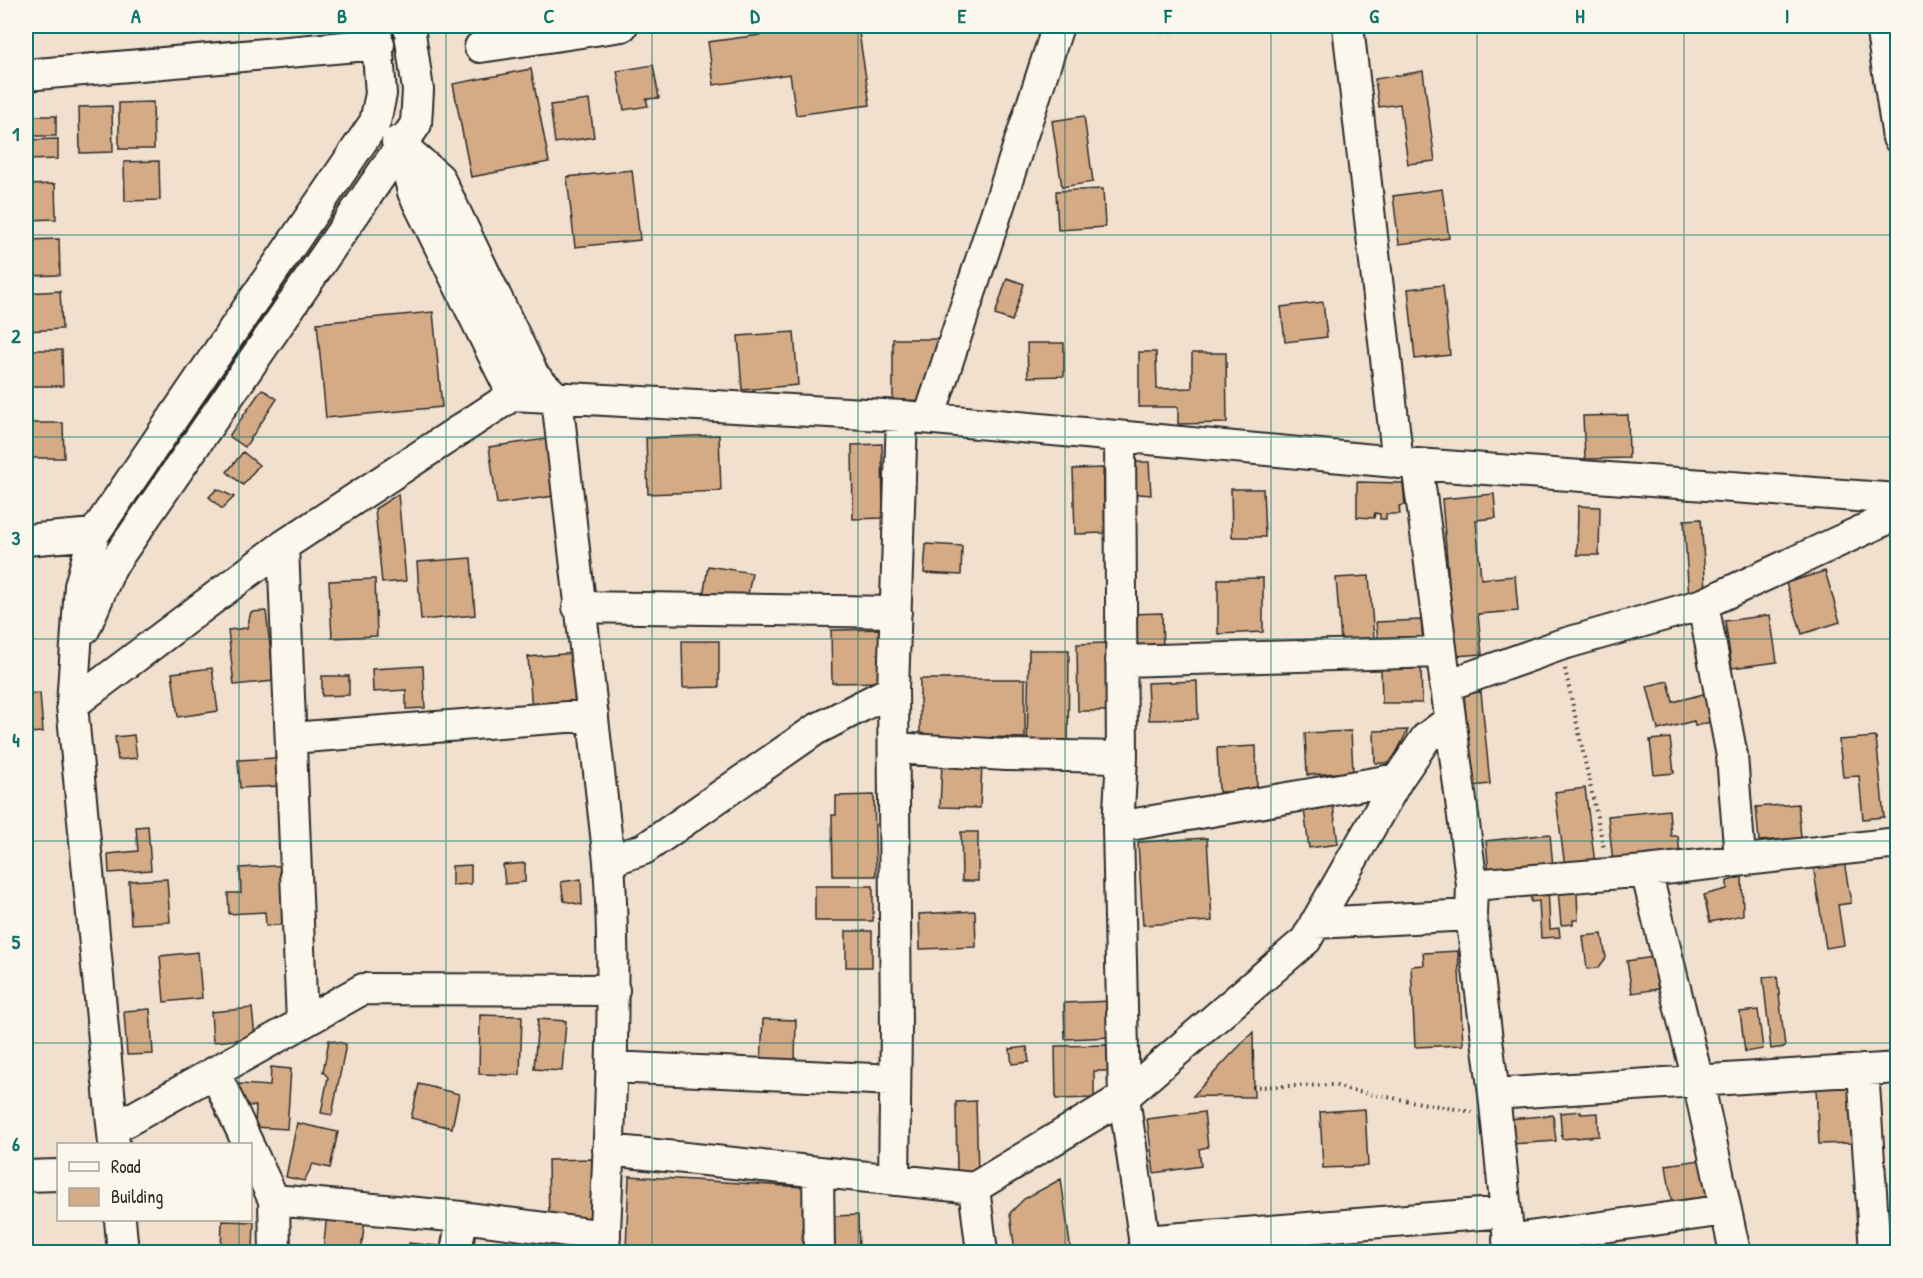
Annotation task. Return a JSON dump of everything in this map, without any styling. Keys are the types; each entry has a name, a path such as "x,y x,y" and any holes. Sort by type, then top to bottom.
{"street":[{"path":"75,653 111,567 416,124 417,101 409,26"},
{"path":"480,47 622,26"},
{"path":"894,1180 896,1080 893,690 896,612 916,417 1058,26"},
{"path":"1348,26 1408,464 1441,652 1472,885 1471,915 1495,1105 1508,1235"},
{"path":"1881,26 1896,123"},
{"path":"26,75 378,35 381,94 375,122 94,534 80,586 72,705 114,1137 215,1073 363,988 614,990"},
{"path":"274,1200 462,1217 605,1244 614,990 609,861 593,715 578,607 556,398 534,376 439,178 375,122"},
{"path":"402,146 413,192 513,395"},
{"path":"72,705 283,546 513,395 916,417 1408,464 1898,499"},
{"path":"1120,437 1122,757 1118,826 1124,1097 1145,1247 1508,1235 1726,1210"},
{"path":"1445,686 1560,645 1703,604 1898,514"},
{"path":"26,540 94,534"},
{"path":"283,546 302,1023"},
{"path":"1703,604 1732,756 1740,859"},
{"path":"578,607 896,612"},
{"path":"1121,662 1441,652"},
{"path":"609,861 644,849 815,730 893,690"},
{"path":"291,738 593,715"},
{"path":"608,1150 974,1188 1124,1097 1306,940 1398,779 1426,738 1449,721"},
{"path":"894,748 1006,755 1122,757"},
{"path":"1118,826 1398,779"},
{"path":"1472,885 1646,871 1898,843"},
{"path":"1646,871 1698,1081 1735,1252"},
{"path":"1316,923 1471,915"},
{"path":"611,1067 896,1080"},
{"path":"1495,1105 1698,1081 1898,1068"},
{"path":"1863,1070 1875,1252"},
{"path":"215,1073 248,1143"},
{"path":"252,1153 274,1200 275,1252"},
{"path":"818,1172 819,1252"},
{"path":"26,1176 57,1175"},
{"path":"974,1188 981,1252"},
{"path":"456,1252 462,1217"},
{"path":"120,1221 123,1252"}],"path":[{"path":"1560,645 1609,874"},
{"path":"1252,1087 1334,1085 1348,1090 1495,1105"}],"building":[{"path":"825,26 858,26 870,105 796,115 790,74 714,85 708,42"},
{"path":"948,26 1013,26 949,34"},
{"path":"1160,26 1207,26 1207,28 1161,33"},
{"path":"653,65 659,98 646,99 648,106 624,110 617,71"},
{"path":"531,69 549,162 471,177 453,84"},
{"path":"1423,71 1435,161 1408,164 1400,104 1379,107 1375,79"},
{"path":"589,100 594,137 555,143 550,105"},
{"path":"153,102 154,149 119,149 119,103"},
{"path":"112,106 113,152 80,153 79,107"},
{"path":"26,116 56,116 56,136 26,136"},
{"path":"1084,116 1093,182 1062,187 1052,121"},
{"path":"58,139 58,159 26,160 26,140"},
{"path":"159,161 160,200 125,201 124,162"},
{"path":"632,170 640,240 575,247 567,177"},
{"path":"55,184 56,219 26,220 26,185"},
{"path":"1103,189 1105,227 1058,230 1056,191"},
{"path":"1442,189 1449,238 1399,244 1393,196"},
{"path":"59,239 60,275 26,276 26,240"},
{"path":"1007,278 1024,284 1012,321 995,315"},
{"path":"1443,285 1450,355 1415,359 1408,289"},
{"path":"60,291 62,329 26,331 26,293"},
{"path":"1323,302 1327,337 1285,342 1281,307"},
{"path":"433,312 442,407 326,418 317,323"},
{"path":"794,332 798,385 742,390 738,336"},
{"path":"893,339 939,339 923,400 893,401"},
{"path":"1027,343 1064,343 1064,376 1028,377"},
{"path":"27,350 62,350 63,386 28,386"},
{"path":"1139,352 1156,352 1157,389 1192,388 1192,353 1226,353 1227,423 1178,424 1178,407 1139,407"},
{"path":"262,389 277,399 245,447 229,436"},
{"path":"1628,415 1629,458 1585,459 1583,416"},
{"path":"31,423 63,423 64,458 32,458"},
{"path":"719,435 721,491 648,494 646,438"},
{"path":"546,439 554,496 497,504 489,447"},
{"path":"882,444 883,518 853,519 852,445"},
{"path":"243,452 259,465 243,485 227,472"},
{"path":"1128,462 1149,462 1151,495 1128,493"},
{"path":"1103,468 1105,533 1075,534 1073,469"},
{"path":"1357,482 1403,483 1405,505 1399,506 1400,514 1386,514 1386,519 1380,519 1380,514 1375,513 1374,518 1357,517"},
{"path":"217,489 234,497 222,509 209,497"},
{"path":"1231,489 1263,489 1265,537 1232,537"},
{"path":"398,494 406,581 382,583 375,509"},
{"path":"1494,494 1496,518 1476,520 1481,579 1515,576 1518,611 1478,614 1482,654 1455,656 1442,499"},
{"path":"1578,506 1600,507 1599,555 1577,555"},
{"path":"1701,519 1706,590 1689,599 1684,520"},
{"path":"926,544 962,546 961,575 924,573"},
{"path":"471,558 475,615 421,620 417,562"},
{"path":"708,566 752,573 746,605 703,597"},
{"path":"1825,571 1840,622 1802,634 1786,583"},
{"path":"1369,576 1375,651 1342,653 1336,578"},
{"path":"1263,578 1263,632 1218,634 1218,579"},
{"path":"375,579 377,636 332,638 329,581"},
{"path":"266,611 274,681 234,685 228,630 247,628 251,612"},
{"path":"1162,613 1163,655 1132,655 1131,614"},
{"path":"1770,615 1777,662 1732,668 1725,621"},
{"path":"1421,620 1424,650 1379,649 1376,622"},
{"path":"886,629 887,682 832,683 831,630"},
{"path":"682,641 719,641 719,687 683,688"},
{"path":"1106,643 1107,711 1078,711 1077,644"},
{"path":"1029,650 1069,650 1068,750 1027,749"},
{"path":"576,653 581,707 532,711 528,657"},
{"path":"423,666 425,708 406,709 406,690 373,692 372,669"},
{"path":"212,668 218,711 178,717 172,673"},
{"path":"1381,668 1421,668 1422,703 1382,703"},
{"path":"322,676 349,676 349,695 322,696"},
{"path":"920,679 1025,679 1025,738 992,737 992,744 920,743"},
{"path":"1197,681 1198,719 1149,720 1147,683"},
{"path":"1668,681 1673,702 1707,693 1714,721 1695,726 1694,721 1658,730 1647,686"},
{"path":"1481,692 1490,784 1472,786 1464,694"},
{"path":"40,693 43,732 26,733 26,694"},
{"path":"1408,730 1391,763 1375,763 1374,731"},
{"path":"1351,731 1353,772 1307,775 1305,733"},
{"path":"134,735 137,758 118,760 115,737"},
{"path":"1876,737 1884,817 1863,819 1859,776 1843,777 1839,740"},
{"path":"1670,738 1674,773 1654,775 1650,740"},
{"path":"1256,746 1257,791 1219,792 1217,748"},
{"path":"277,758 279,786 240,788 238,760"},
{"path":"942,763 982,764 980,808 940,807"},
{"path":"1585,788 1595,863 1565,867 1555,792"},
{"path":"874,795 876,876 833,876 832,815 836,815 836,796"},
{"path":"1798,804 1801,838 1759,841 1756,807"},
{"path":"1333,805 1338,844 1309,848 1304,809"},
{"path":"1669,810 1671,836 1678,836 1680,856 1613,862 1608,816"},
{"path":"148,826 151,870 109,873 108,854 138,851 136,827"},
{"path":"961,832 978,832 978,881 962,881"},
{"path":"1550,834 1553,867 1489,874 1486,841"},
{"path":"1207,838 1212,921 1143,925 1138,842"},
{"path":"1844,861 1851,903 1838,905 1844,945 1826,948 1813,865"},
{"path":"525,863 525,882 505,884 503,865"},
{"path":"289,865 292,924 266,926 265,912 229,914 228,893 241,893 240,868"},
{"path":"471,865 471,884 452,885 452,866"},
{"path":"1742,877 1743,915 1710,922 1704,895 1727,889 1727,881"},
{"path":"167,879 170,922 131,924 129,881"},
{"path":"581,879 582,905 564,901 561,882"},
{"path":"815,886 873,886 873,921 815,921"},
{"path":"1548,887 1550,929 1559,928 1560,937 1541,938 1539,901 1531,902 1531,888"},
{"path":"1564,889 1565,893 1577,892 1578,920 1573,920 1573,924 1561,925 1558,890"},
{"path":"975,911 976,947 920,949 919,914"},
{"path":"846,931 872,931 872,967 846,967"},
{"path":"1602,934 1606,958 1598,968 1587,969 1583,936"},
{"path":"1458,951 1463,1045 1415,1047 1411,966 1424,965 1423,953"},
{"path":"198,952 202,998 164,1002 160,956"},
{"path":"1653,957 1658,989 1632,993 1627,961"},
{"path":"1777,976 1785,1047 1771,1049 1763,977"},
{"path":"1112,1001 1113,1037 1065,1039 1064,1003"},
{"path":"252,1008 255,1038 213,1042 211,1012"},
{"path":"150,1009 153,1054 127,1055 124,1011"},
{"path":"1758,1010 1763,1049 1745,1052 1740,1012"},
{"path":"480,1015 522,1016 520,1075 479,1074"},
{"path":"538,1019 566,1021 562,1071 534,1069"},
{"path":"763,1019 796,1020 795,1062 761,1061"},
{"path":"1253,1032 1254,1097 1193,1096 1227,1059"},
{"path":"329,1040 346,1044 332,1115 321,1113 328,1077 323,1072"},
{"path":"1111,1045 1112,1071 1094,1071 1094,1098 1056,1099 1055,1046"},
{"path":"1027,1047 1029,1062 1012,1064 1010,1049"},
{"path":"271,1067 291,1069 287,1129 255,1127 256,1106 237,1105 239,1084 270,1086"},
{"path":"419,1084 459,1094 452,1128 411,1118"},
{"path":"1849,1086 1852,1143 1819,1144 1816,1088"},
{"path":"976,1101 978,1175 957,1175 956,1102"},
{"path":"1365,1109 1368,1166 1323,1168 1320,1112"},
{"path":"1581,1111 1581,1114 1598,1113 1599,1136 1562,1139 1560,1113"},
{"path":"1204,1112 1208,1147 1199,1149 1201,1166 1154,1173 1147,1119"},
{"path":"1553,1115 1556,1141 1512,1144 1510,1119"},
{"path":"297,1123 338,1132 330,1168 313,1164 304,1181 286,1177"},
{"path":"592,1159 594,1220 549,1221 548,1160"},
{"path":"1707,1159 1713,1206 1673,1212 1666,1165"},
{"path":"629,1176 804,1187 802,1252 648,1252 626,1249"},
{"path":"1061,1179 1071,1252 1015,1252 1010,1213 1024,1199"},
{"path":"327,1213 365,1218 361,1252 323,1252"},
{"path":"858,1215 859,1252 834,1252 834,1216"},
{"path":"222,1221 254,1222 253,1252 221,1252"},
{"path":"409,1243 446,1247 445,1252 408,1252"},
{"path":"557,1246 595,1249 595,1252 557,1252"}]}
